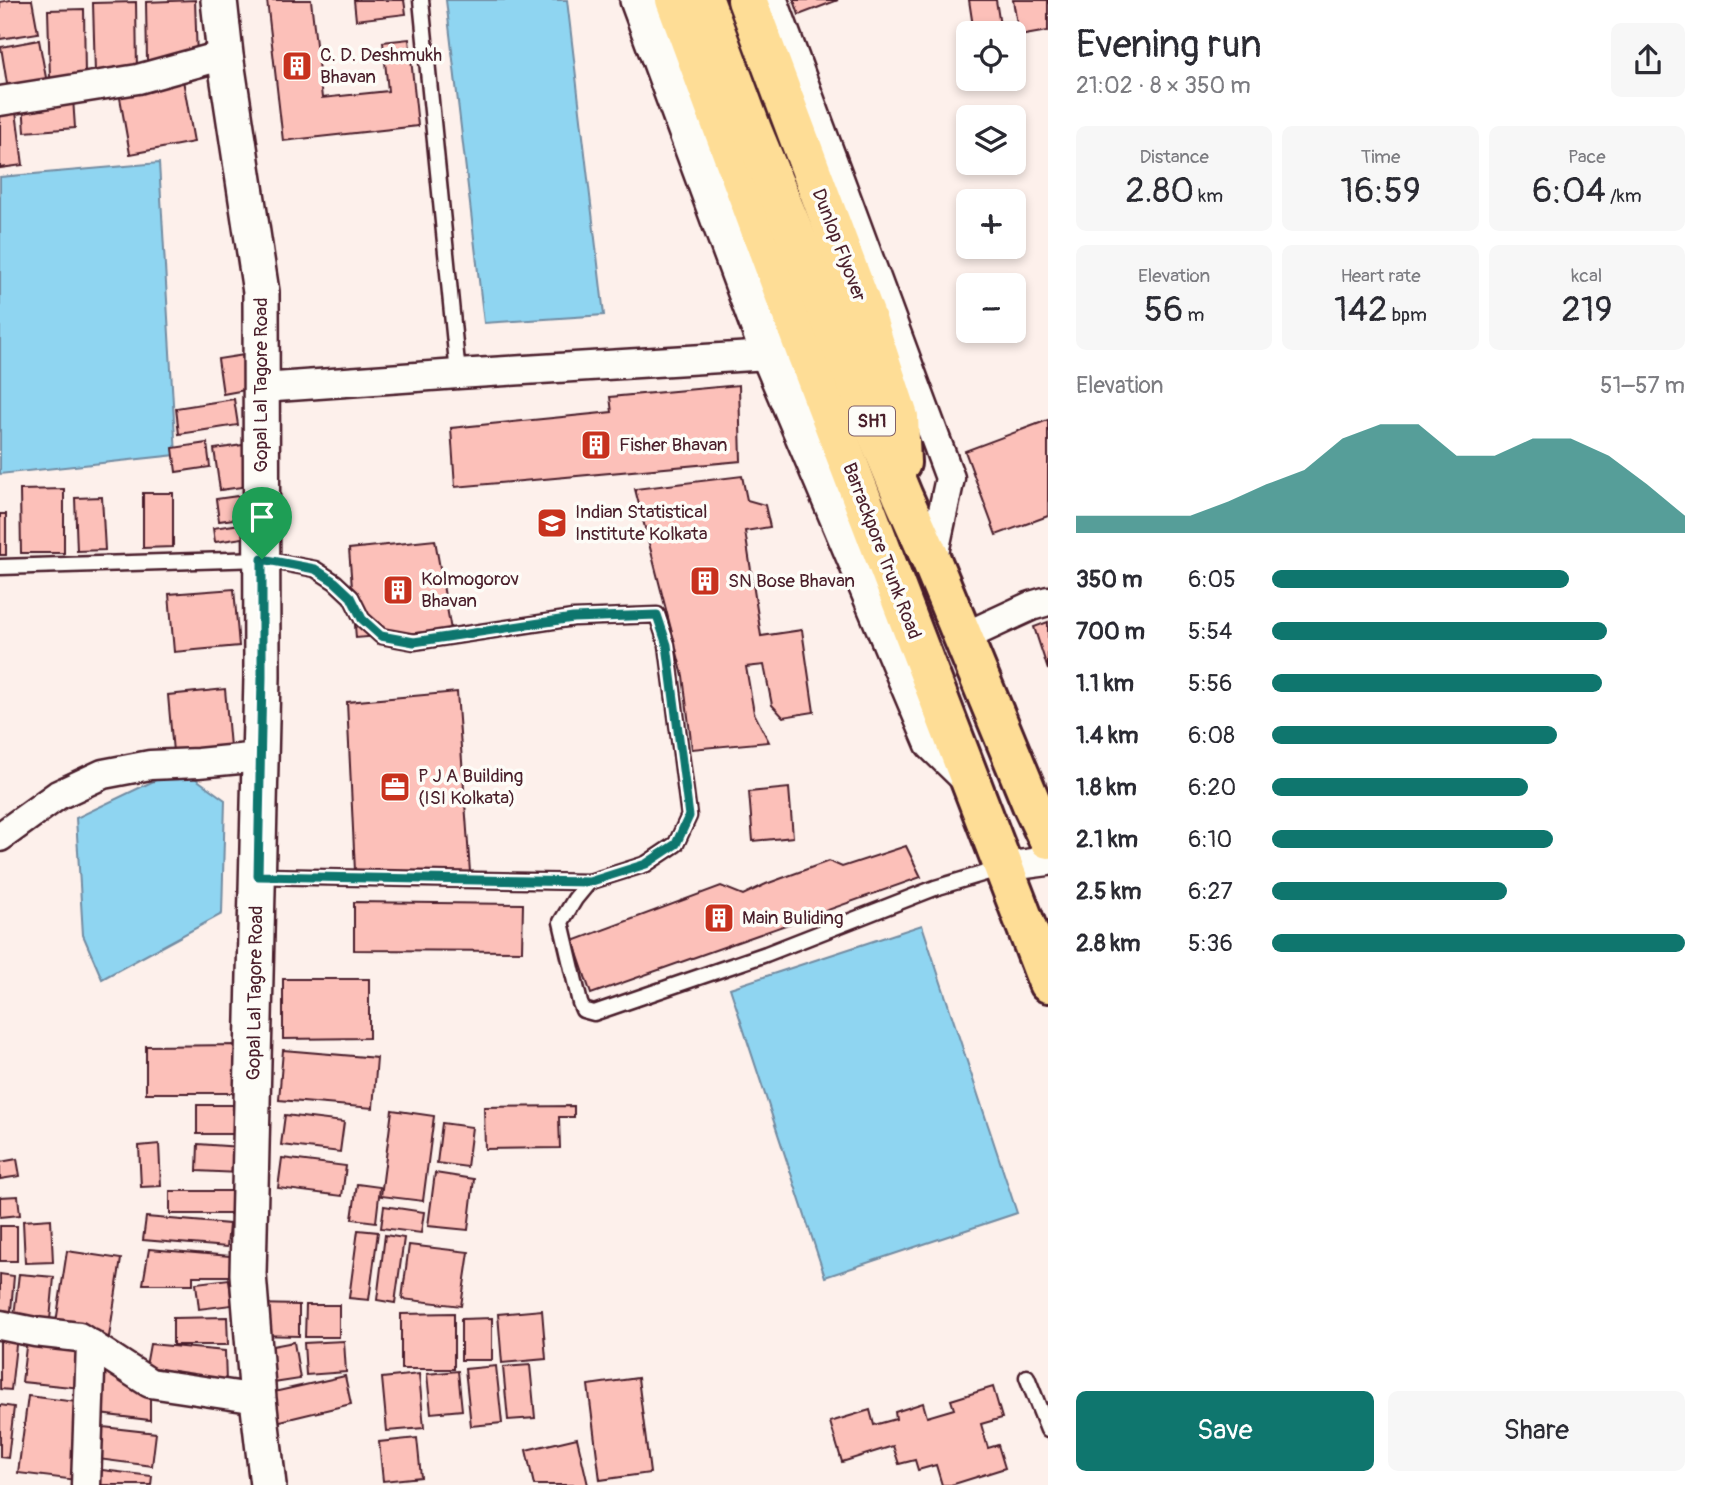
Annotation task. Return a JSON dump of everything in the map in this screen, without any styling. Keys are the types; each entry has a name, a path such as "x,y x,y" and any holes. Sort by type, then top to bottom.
{"main road":[{"name":"Barrackpore Trunk Road","path":"675,0 806,353 1048,983"},
{"name":"Barrackpore Trunk Road","path":"704,0 753,132 903,497 1048,839"},
{"name":"Dunlop Flyover","path":"747,0 865,314 899,417 903,497"}],"street":[{"name":"Gopal Lal Tagore Road","path":"219,0 261,292 262,677 248,1274 268,1485"},
{"path":"638,0 769,355 933,743 968,778"},
{"path":"773,0 950,478 932,562"},
{"path":"0,101 138,79 225,55"},
{"path":"262,388 769,355"},
{"path":"962,638 1031,606 1048,601"},
{"path":"0,837 58,795 103,774 150,765 198,764 260,757"},
{"path":"1003,867 1048,861"},
{"path":"0,1325 79,1337 150,1383 258,1399"},
{"path":"86,1485 92,1344"}],"lane":[{"path":"421,0 458,374"},
{"path":"0,568 262,559 315,569 351,597 362,619 381,636 414,642 573,618 657,615 667,645 689,816 676,844 666,851 646,864 589,882 258,876"},
{"path":"589,882 561,922 580,1003 583,1010 594,1013 766,954 935,888 1003,867"},
{"path":"1027,1377 1048,1430"}],"water":[{"path":"446,0 567,0 604,315 484,323"},
{"path":"159,163 176,455 0,474 0,177"},
{"path":"181,768 225,800 222,914 102,979 83,935 76,818"},
{"path":"922,925 1017,1213 825,1277 730,988"}],"building":[{"path":"32,0 38,33 0,39 0,2"},
{"path":"195,0 197,59 147,61 146,2"},
{"name":"C. D. Deshmukh Bhavan","path":"267,0 311,0 322,98 388,91 383,42 409,39 418,126 283,141"},
{"name":"C. D. Deshmukh Bhavan","path":"354,0 404,0 406,14 356,20"},
{"path":"794,0 838,0 799,15"},
{"path":"969,0 996,0 999,21 972,21"},
{"path":"1013,0 1048,0 1048,31 1026,35 1026,21 1016,21"},
{"path":"136,2 137,71 95,73 93,3"},
{"path":"84,9 85,76 50,78 48,10"},
{"path":"39,40 47,83 8,90 1,47"},
{"path":"183,80 194,142 130,154 119,92"},
{"path":"73,98 75,128 25,132 23,102"},
{"path":"15,104 23,165 0,168 0,106"},
{"path":"251,354 256,388 223,394 218,359"},
{"name":"Fisher Bhavan","path":"739,385 741,461 455,487 451,428 612,412 610,397"},
{"path":"234,399 238,425 179,434 176,408"},
{"path":"1048,420 1048,516 996,535 965,451"},
{"path":"207,443 210,467 176,472 173,448"},
{"path":"243,445 249,486 220,490 214,449"},
{"name":"SN Bose Bhavan","path":"742,476 747,500 765,505 770,527 745,531 761,636 802,630 814,712 783,717 772,705 764,665 746,667 754,713 769,742 692,749 683,676 635,489"},
{"path":"64,489 64,553 21,553 20,490"},
{"path":"143,493 173,493 173,547 143,548"},
{"path":"238,496 241,518 219,521 216,499"},
{"path":"102,497 105,550 77,551 75,498"},
{"path":"0,514 6,514 6,555 0,555"},
{"path":"241,524 243,538 215,542 213,528"},
{"name":"Kolmogorov Bhavan","path":"435,540 451,630 356,638 349,549"},
{"path":"234,589 239,646 174,652 169,594"},
{"path":"1048,622 1048,670 1034,627"},
{"path":"225,689 230,747 173,752 168,695"},
{"path":"457,692 470,872 355,871 347,702"},
{"path":"789,788 793,837 753,841 749,792"},
{"name":"Main Buliding","path":"906,846 921,877 591,994 573,941 721,886 743,895 829,861 842,867"},
{"path":"354,902 523,904 522,951 354,950"},
{"path":"283,979 369,979 369,1038 283,1039"},
{"path":"237,1045 237,1093 146,1093 146,1046"},
{"path":"283,1050 377,1058 373,1108 279,1100"},
{"path":"197,1105 237,1105 237,1134 197,1134"},
{"path":"574,1106 574,1117 559,1117 560,1148 485,1149 484,1107"},
{"path":"392,1110 434,1116 423,1201 381,1196"},
{"path":"285,1115 344,1122 340,1152 281,1145"},
{"path":"442,1123 472,1127 467,1167 437,1163"},
{"path":"159,1144 161,1186 141,1187 139,1146"},
{"path":"198,1144 240,1147 239,1173 197,1171"},
{"path":"282,1158 346,1166 342,1196 278,1188"},
{"path":"17,1159 20,1176 0,1179 0,1162"},
{"path":"435,1173 474,1179 468,1230 428,1226"},
{"path":"357,1184 380,1187 376,1222 352,1219"},
{"path":"170,1191 233,1191 233,1214 170,1214"},
{"path":"18,1196 20,1215 0,1217 0,1197"},
{"path":"384,1206 424,1212 421,1233 381,1228"},
{"path":"146,1217 229,1224 227,1247 143,1240"},
{"path":"51,1219 53,1262 25,1263 23,1221"},
{"path":"0,1226 17,1226 17,1261 0,1261"},
{"path":"358,1230 378,1232 369,1300 349,1298"},
{"path":"385,1235 404,1238 395,1303 377,1300"},
{"path":"409,1245 469,1252 461,1306 402,1299"},
{"path":"149,1249 230,1256 230,1276 193,1276 193,1284 143,1284"},
{"path":"67,1251 121,1259 109,1337 55,1329"},
{"path":"0,1274 14,1276 11,1311 0,1310"},
{"path":"19,1274 54,1277 50,1320 14,1316"},
{"path":"229,1279 232,1305 199,1309 196,1283"},
{"path":"255,1304 299,1305 299,1336 255,1335"},
{"path":"306,1305 339,1305 339,1337 305,1337"},
{"path":"542,1310 546,1359 502,1363 498,1314"},
{"path":"454,1313 454,1369 401,1369 401,1314"},
{"path":"227,1317 228,1345 173,1345 173,1318"},
{"path":"492,1318 492,1360 461,1360 461,1319"},
{"path":"0,1334 17,1336 11,1390 0,1389"},
{"path":"27,1338 87,1345 81,1388 22,1382"},
{"path":"344,1341 346,1372 306,1375 304,1343"},
{"path":"294,1342 300,1379 267,1384 262,1348"},
{"path":"150,1344 225,1351 226,1383 146,1366"},
{"path":"97,1357 150,1391 150,1420 91,1413"},
{"path":"530,1365 535,1418 508,1420 503,1367"},
{"path":"496,1366 502,1423 471,1426 465,1369"},
{"path":"458,1371 462,1410 431,1413 427,1374"},
{"path":"419,1374 424,1428 387,1431 382,1378"},
{"path":"345,1376 351,1404 272,1423 265,1394"},
{"path":"638,1378 650,1473 600,1480 588,1385"},
{"path":"993,1387 1002,1418 981,1424 988,1448 998,1445 1005,1468 951,1485 942,1485 936,1465 918,1470 915,1460 899,1464 893,1446 842,1462 830,1422 870,1410 874,1425 896,1419 895,1412 923,1403 927,1417 954,1409 951,1400"},
{"path":"28,1396 85,1403 76,1480 18,1473"},
{"path":"0,1405 14,1407 8,1458 0,1457"},
{"path":"94,1426 156,1433 152,1466 90,1458"},
{"path":"417,1438 421,1477 383,1481 379,1442"},
{"path":"577,1438 588,1485 534,1485 526,1450"},
{"path":"94,1469 152,1476 151,1485 93,1485"}],"place":[{"name":"C. D. Deshmukh Bhavan","path":"297,66"},
{"name":"Fisher Bhavan","path":"596,445"},
{"name":"Indian Statistical Institute Kolkata","path":"552,523"},
{"name":"SN Bose Bhavan","path":"705,581"},
{"name":"Kolmogorov Bhavan","path":"398,590"},
{"name":"P J A Building (ISI Kolkata)","path":"395,787"},
{"name":"Main Buliding","path":"719,918"}],"route":[{"path":"262,559 315,569 351,597 362,619 381,636 414,642 573,618 657,615 667,645 689,816 676,844 646,864 589,882 258,876 262,559"}]}
